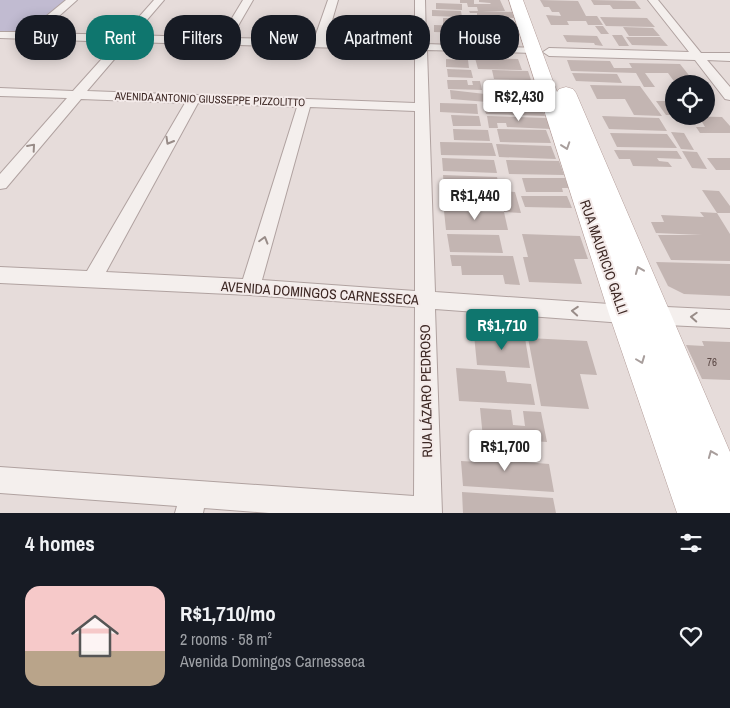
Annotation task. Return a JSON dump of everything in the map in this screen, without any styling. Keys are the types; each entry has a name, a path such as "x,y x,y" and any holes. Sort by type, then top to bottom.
{"main road":[{"name":"RUA MAURICIO GALLI","path":"516,0 542,51 657,315 730,499"},
{"name":"RUA MAURICIO GALLI","path":"529,0 542,51 624,314 697,513"}],"street":[{"path":"54,15 72,0"},
{"path":"146,15 159,0"},
{"path":"239,15 248,0"},
{"path":"320,44 332,0"},
{"name":"RUA LÁZARO PEDROSO","path":"420,0 420,15"},
{"path":"653,0 730,96"},
{"path":"0,34 15,35"},
{"path":"241,42 326,44"},
{"path":"430,47 730,57"},
{"path":"0,184 107,60"},
{"name":"RUA LÁZARO PEDROSO","path":"420,60 426,300 428,512"},
{"name":"AVENIDA ANTONIO GIUSSEPPE PIZZOLITTO","path":"0,92 420,106"},
{"path":"92,280 194,99"},
{"path":"250,287 305,102"},
{"name":"AVENIDA DOMINGOS CARNESSECA","path":"0,275 250,287 624,314 730,318"},
{"path":"0,480 191,504 428,512"}],"shaded area":[{"path":"0,0 66,0 49,15 15,15 15,33 0,32"}],"building":[{"path":"460,0 474,0 474,4 491,4 479,2 479,0 500,0 505,11 482,11 512,12 513,15 477,15 477,13 470,13 469,11 478,11 477,7 468,7 467,3 460,3"},
{"path":"540,0 578,1 586,16 597,16 603,25 588,25 586,21 567,21 569,25 551,25 546,15 561,16 559,12 552,12 549,7 544,7"},
{"path":"591,0 635,1 641,9 613,9 610,5 594,5"},
{"path":"436,3 462,4 462,10 436,9"},
{"path":"432,10 461,11 462,15 440,15 432,16"},
{"path":"600,17 647,18 655,27 606,26"},
{"path":"434,25 440,25 440,32 434,32"},
{"path":"595,26 603,26 609,34 601,34"},
{"path":"623,27 653,28 660,36 629,36"},
{"path":"563,35 597,36 603,46 595,45 594,43 567,42"},
{"path":"612,35 622,35 629,46 619,46"},
{"path":"626,37 660,37 668,46 632,45"},
{"path":"446,60 468,60 469,68 446,67"},
{"path":"476,60 518,60 522,70 478,69"},
{"path":"567,60 610,61 614,68 632,68 629,63 680,64 689,75 645,73 655,87 644,87 636,73 571,71"},
{"path":"447,69 471,70 473,78 448,77"},
{"path":"492,70 528,71 531,80 494,79"},
{"path":"572,73 617,74 622,83 576,81"},
{"path":"447,80 467,80 468,85 473,85 472,81 480,81 482,90 448,89"},
{"path":"590,85 640,86 662,116 634,115 625,99 597,99"},
{"path":"450,90 485,94 487,102 451,99"},
{"path":"490,92 517,92 520,102 492,101"},
{"path":"656,101 665,101 665,114"},
{"path":"440,103 477,104 478,114 440,112"},
{"path":"483,103 541,105 545,116 486,114"},
{"path":"451,115 479,116 481,126 453,126"},
{"path":"487,116 547,118 551,129 507,127 506,123 497,123 498,128 489,128"},
{"path":"602,116 659,118 667,131 609,129"},
{"path":"715,117 722,117 730,126 730,133 700,133 696,127 705,127 704,125 715,125"},
{"path":"453,129 488,130 490,141 454,140"},
{"path":"497,129 546,130 551,143 500,142"},
{"path":"671,132 684,133 694,150 681,149"},
{"path":"610,133 667,134 677,148 617,147"},
{"path":"440,142 492,143 496,156 441,155"},
{"path":"496,144 551,146 556,159 499,157"},
{"path":"614,150 677,151 682,159 657,158 659,161 668,162 672,167 633,166 630,159 619,159"},
{"path":"682,151 697,152 707,169 692,168"},
{"path":"442,158 494,160 497,173 443,171"},
{"path":"707,158 730,158 730,170 716,170"},
{"path":"506,160 559,161 564,175 509,174"},
{"path":"443,175 497,177 500,191 444,190"},
{"path":"522,178 565,178 569,188 562,188 563,192 526,192"},
{"path":"702,190 719,191 730,206 730,213 717,213"},
{"path":"500,191 515,192 521,213 504,212"},
{"path":"459,193 486,194 487,200 496,200 498,210 446,209 445,198 460,199"},
{"path":"521,196 567,196 572,208 525,207"},
{"path":"444,211 504,212 508,230 446,230"},
{"path":"700,212 717,213 730,234 730,261 671,260 658,235 702,235 656,233 651,222 664,222 661,215 704,217"},
{"path":"447,234 499,235 503,253 450,252"},
{"path":"522,234 580,236 588,259 574,259 582,284 529,282 523,257 528,257"},
{"path":"450,255 513,256 520,285 505,284 503,275 462,275 461,266 452,266"},
{"path":"656,262 730,264 730,296 684,294 668,286"},
{"path":"511,331 524,332 530,368 477,365 474,335 512,338"},
{"path":"528,338 587,341 597,375 580,374 589,409 541,406"},
{"path":"702,341 730,342 730,380 702,379 686,345 704,346"},
{"path":"456,368 505,371 507,382 531,384 535,405 459,401"},
{"path":"480,408 511,410 513,425 525,426 523,411 541,412 547,442 483,438"},
{"path":"476,446 512,449 513,461 549,464 554,492 463,486 461,461 478,462"},
{"path":"462,492 553,498 556,513 463,513"}]}
